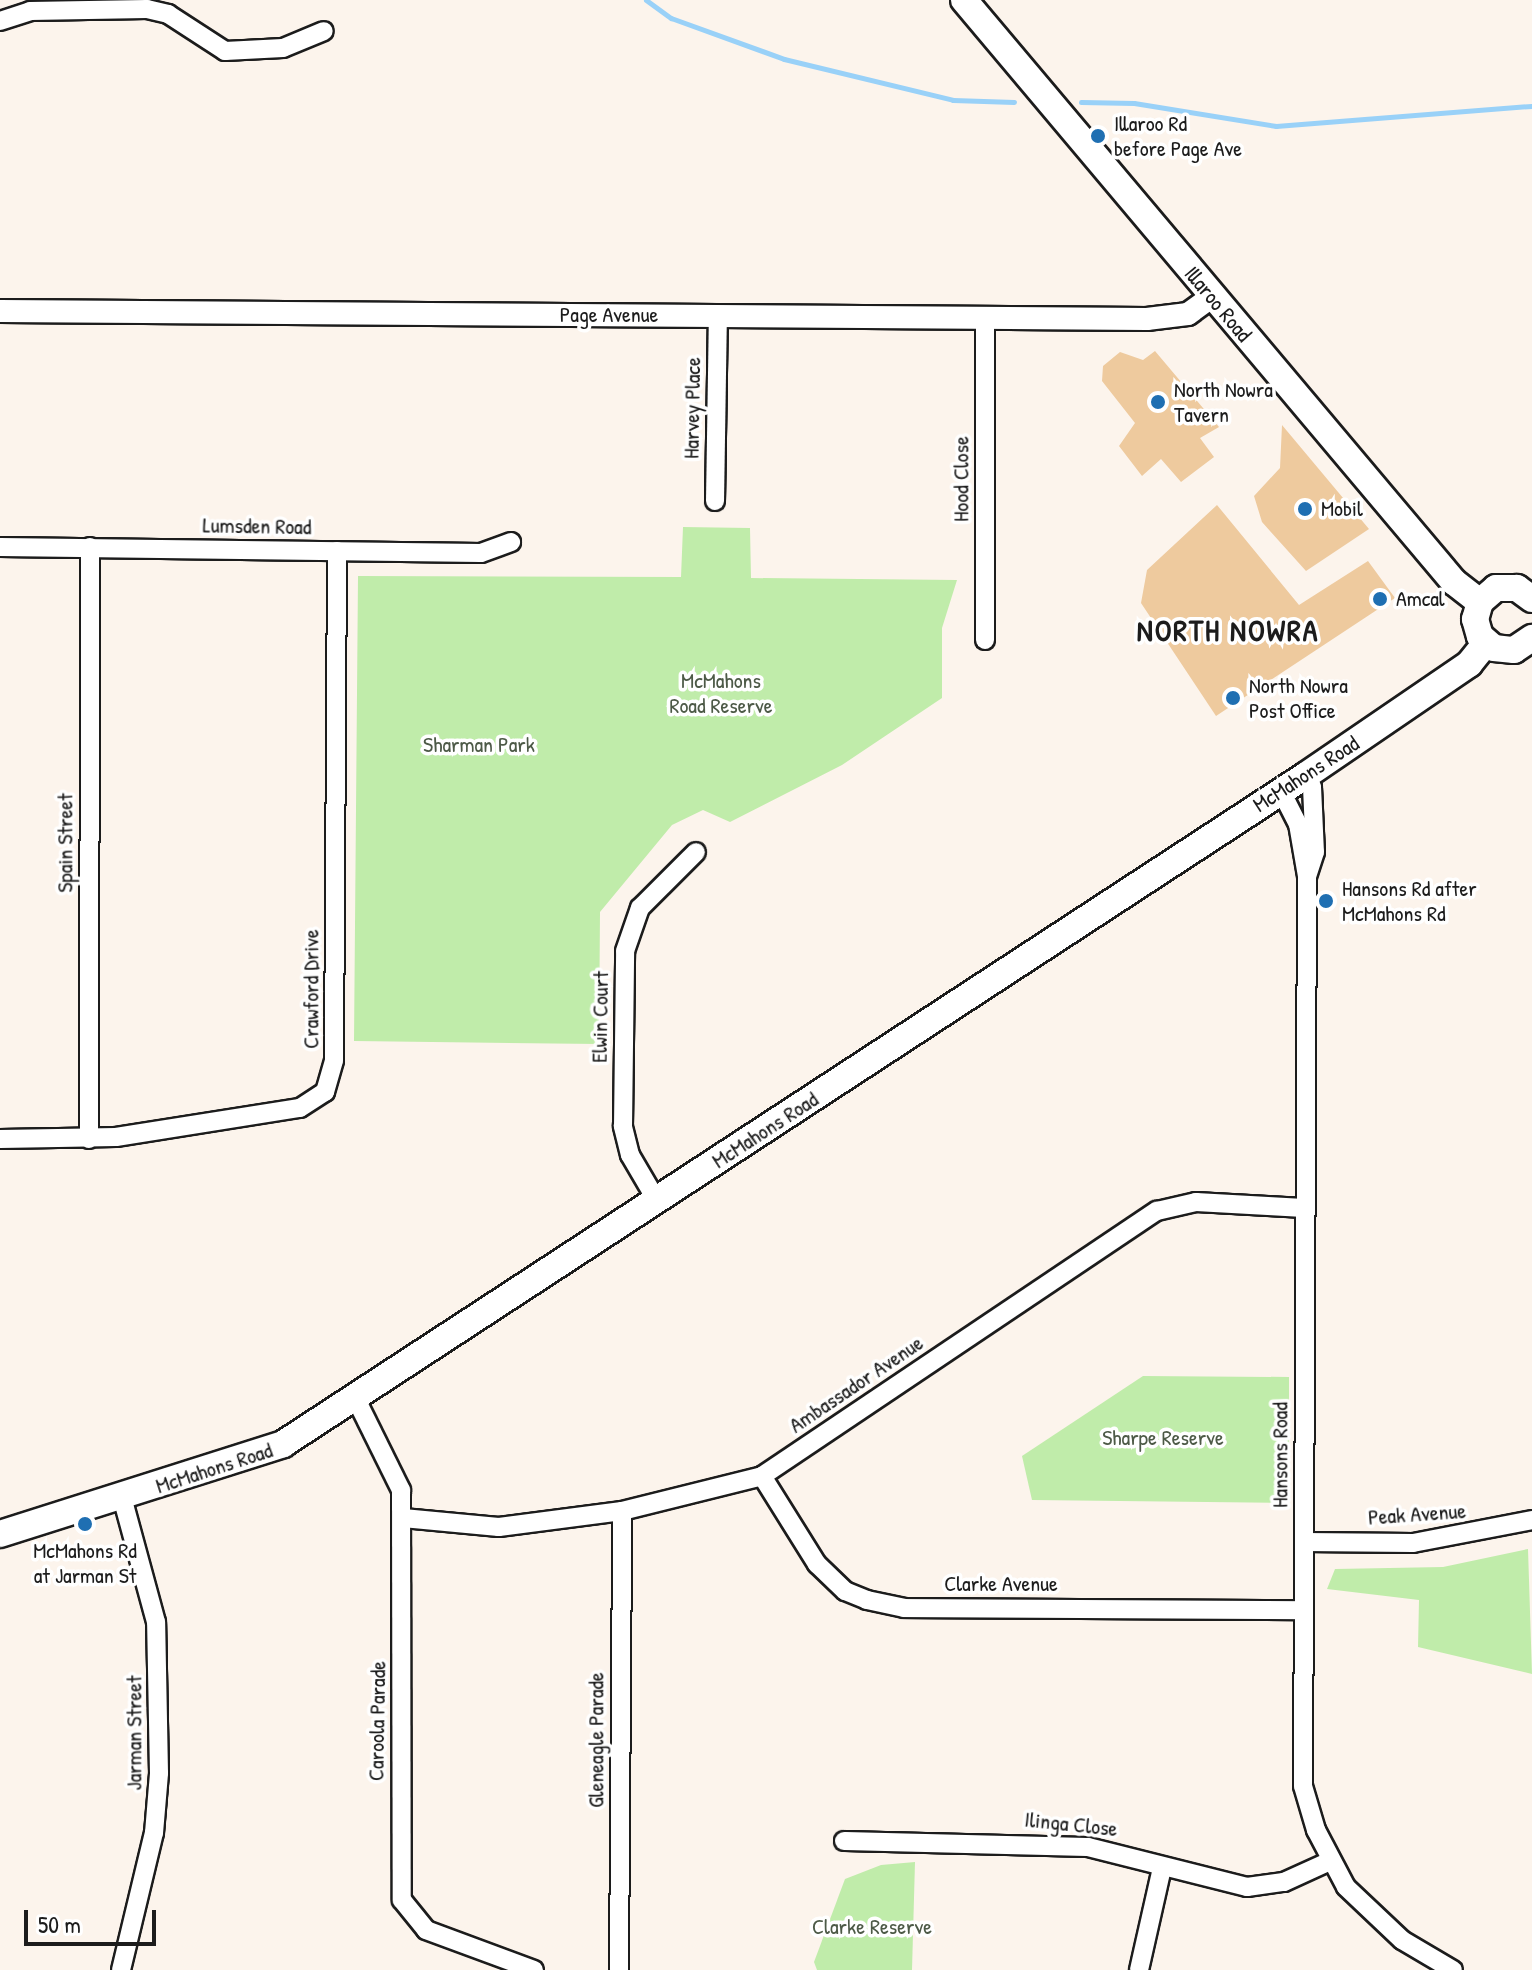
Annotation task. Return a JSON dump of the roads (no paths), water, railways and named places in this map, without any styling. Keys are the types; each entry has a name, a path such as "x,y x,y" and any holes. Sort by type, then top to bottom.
{"main road":[{"name":"Illaroo Road","path":"964,0 1454,582 1480,602"},
{"path":"1532,599 1506,586 1480,602 1476,628 1486,643 1514,650 1532,638"},
{"name":"McMahons Road","path":"0,1534 268,1453 356,1399 1305,776 1469,664 1486,643"}],"street":[{"path":"0,21 30,11 147,9 168,14 225,51 250,52 283,48 324,31"},
{"name":"Page Avenue","path":"0,311 1172,318 1191,312 1211,297"},
{"name":"Harvey Place","path":"715,501 718,315"},
{"name":"Hood Close","path":"985,317 985,640"},
{"name":"Lumsden Road","path":"0,547 481,553 511,542"},
{"name":"Spain Street","path":"89,1139 90,547"},
{"name":"Crawford Drive","path":"0,1139 89,1139 300,1108 325,1092 333,1077 337,551"},
{"name":"Hansons Road","path":"1305,776 1312,787 1315,852 1307,876"},
{"name":"Hansons Road","path":"1281,791 1298,824 1307,876 1300,1760 1307,1806 1330,1861 1374,1917 1453,1970"},
{"name":"Elwin Court","path":"657,1201 630,1155 623,1126 625,951 640,908 696,852"},
{"name":"Ambassador Avenue","path":"403,1518 499,1527 622,1511 762,1476 1157,1211 1196,1202 1304,1208"},
{"name":"Caroola Parade","path":"356,1399 396,1474 403,1518 402,1900 426,1930 534,1970"},
{"name":"Clarke Avenue","path":"762,1476 817,1564 845,1591 867,1600 904,1608 1302,1610"},
{"name":"Jarman Street","path":"121,1970 154,1833 159,1773 156,1622 122,1497"},
{"name":"Gleneagle Parade","path":"619,1970 622,1511"},
{"name":"Peak Avenue","path":"1304,1542 1413,1543 1532,1520"},
{"name":"Ilinga Close","path":"844,1841 1036,1842 1123,1854 1207,1881 1266,1886 1330,1861"},
{"path":"1139,1970 1162,1868"}],"waterway":[{"path":"646,0 671,18 784,59 953,100 1014,102"},
{"path":"1081,102 1134,103 1276,126 1532,106"}],"place":[{"name":"Illaroo Rd before Page Ave","path":"1098,136"},
{"name":"North Nowra Tavern","path":"1158,402"},
{"name":"Mobil","path":"1305,509"},
{"name":"Amcal","path":"1380,599"},
{"name":"North Nowra Post Office","path":"1233,698"},
{"name":"Hansons Rd after McMahons Rd","path":"1326,901"},
{"name":"McMahons Rd at Jarman St","path":"85,1524"}],"district":[{"name":"NORTH NOWRA","path":"1228,630"}],"park label":[{"name":"McMahons Road Reserve","path":"721,692"},
{"name":"Sharman Park","path":"479,745"},
{"name":"Sharpe Reserve","path":"1163,1438"},
{"name":"Clarke Reserve","path":"872,1927"}]}
